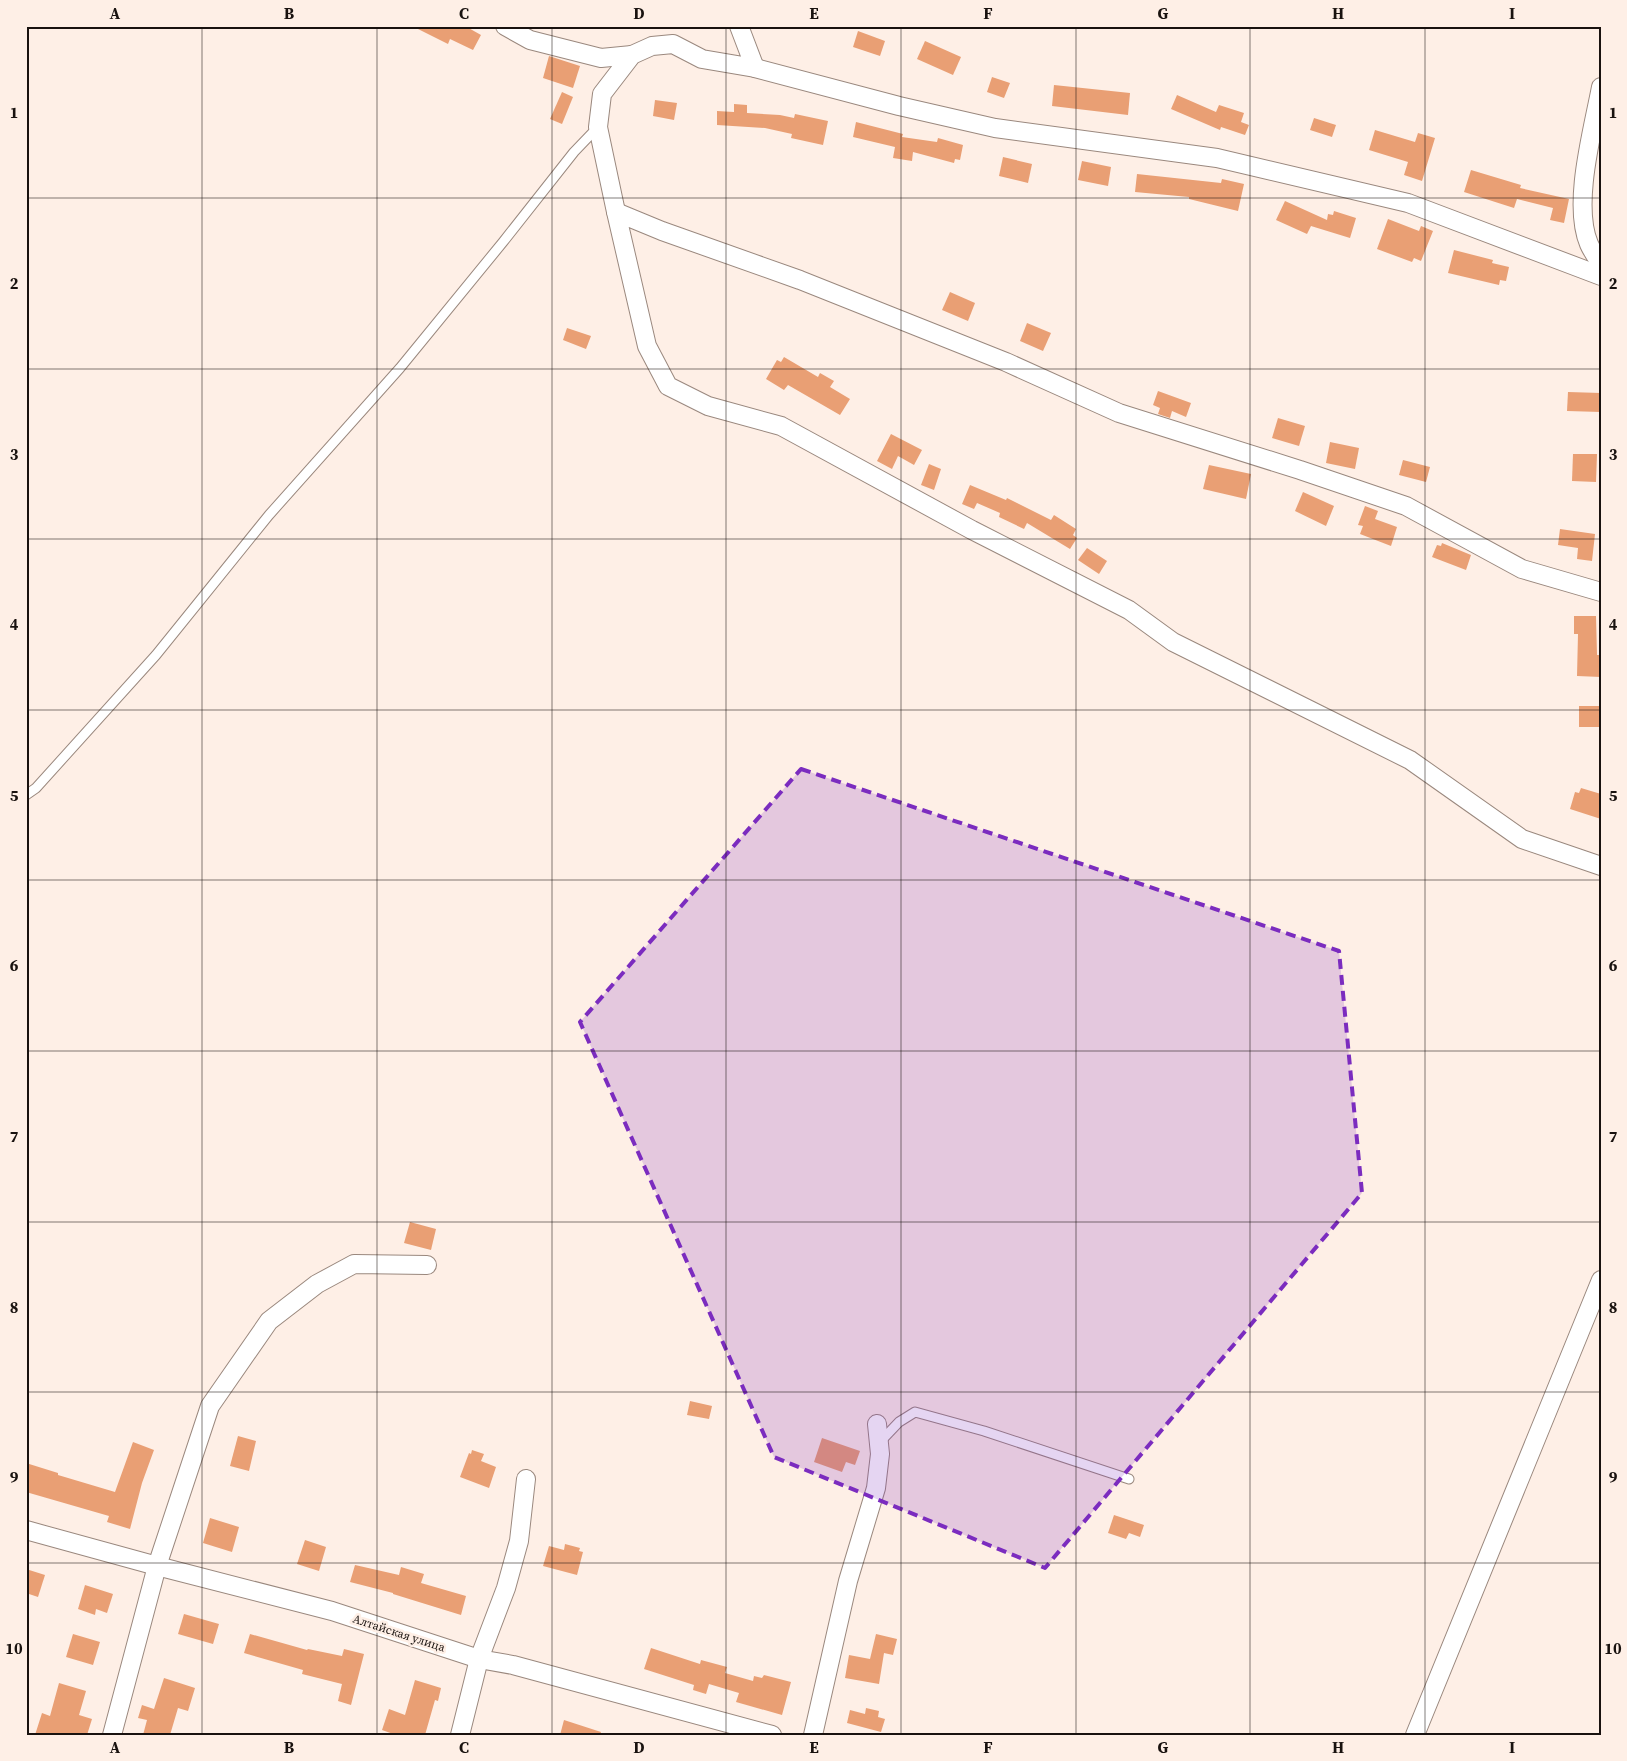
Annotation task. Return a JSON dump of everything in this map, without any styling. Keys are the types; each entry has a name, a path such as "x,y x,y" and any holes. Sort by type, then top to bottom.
{"street":[{"path":"505,26 530,40 601,58 632,55 652,46 673,44 702,60 755,68 899,106 994,128 1217,158 1408,203 1601,276"},
{"path":"739,26 755,68"},
{"path":"632,55 602,94 598,126 647,346 668,386 708,406 781,426 964,526 1129,610 1173,642 1410,760 1522,839 1601,866"},
{"path":"1601,87 1585,175 1582,216 1588,244 1601,264"},
{"path":"616,212 662,231 800,280 988,355 1119,413 1300,470 1406,506 1522,569 1601,592"},
{"path":"112,1735 157,1566 210,1406 269,1320 317,1284 354,1264 427,1265"},
{"path":"1414,1735 1601,1280"},
{"path":"813,1735 848,1581 876,1488 880,1454 876,1424"},
{"path":"460,1735 479,1660 506,1588 519,1541 526,1479"},
{"name":"Алтайская улица","path":"26,1530 332,1611 479,1660 513,1665 772,1735"}],"lane":[{"path":"26,795 36,788 156,655 270,515 400,368 574,152 598,126"},
{"path":"879,1443 900,1422 915,1412 984,1431 1129,1479"}],"highlighted area":[{"path":"801,769 1339,951 1362,1193 1045,1568 774,1457 580,1022"}],"building":[{"path":"412,26 465,26 481,35 473,50 450,39 448,44"},
{"path":"858,31 885,41 880,56 853,47"},
{"path":"925,41 961,57 953,75 917,59"},
{"path":"549,56 580,66 573,88 543,78"},
{"path":"992,77 1010,83 1004,98 987,92"},
{"path":"1054,85 1130,93 1128,115 1052,106"},
{"path":"562,92 573,97 562,124 550,119"},
{"path":"1177,95 1216,112 1219,105 1244,113 1241,122 1249,125 1245,135 1221,127 1220,130 1171,109"},
{"path":"655,100 677,103 674,120 653,116"},
{"path":"734,104 747,105 747,113 780,115 794,118 795,114 828,121 823,145 791,138 792,134 765,128 717,125 717,111 734,112"},
{"path":"1314,118 1336,125 1332,137 1310,130"},
{"path":"856,122 903,134 902,137 937,142 938,138 963,145 960,160 955,159 954,163 913,152 912,161 893,158 895,147 853,137"},
{"path":"1375,130 1415,142 1418,133 1435,138 1422,181 1404,175 1408,162 1369,150"},
{"path":"1003,157 1032,164 1028,183 999,176"},
{"path":"1082,161 1111,167 1108,186 1078,180"},
{"path":"1471,170 1521,185 1520,188 1569,199 1564,223 1550,220 1553,208 1517,199 1514,208 1464,192"},
{"path":"1137,174 1221,183 1222,179 1244,184 1238,211 1189,199 1189,197 1135,192"},
{"path":"1285,201 1327,220 1328,214 1333,215 1334,211 1356,218 1350,238 1311,226 1307,234 1276,220"},
{"path":"1388,219 1419,231 1421,226 1433,231 1421,261 1414,258 1412,262 1377,249"},
{"path":"1454,250 1493,260 1492,263 1509,267 1506,281 1500,280 1499,285 1448,273"},
{"path":"950,292 975,303 968,321 942,310"},
{"path":"1027,323 1051,333 1043,351 1020,341"},
{"path":"567,328 591,336 586,349 563,340"},
{"path":"784,357 818,377 820,373 834,381 830,387 850,399 840,415 788,385 784,390 766,379 777,360 781,362"},
{"path":"1158,391 1191,403 1186,417 1172,411 1170,418 1158,414 1160,408 1153,405"},
{"path":"1568,392 1601,393 1601,412 1567,411"},
{"path":"1278,418 1305,426 1299,446 1272,438"},
{"path":"891,434 922,450 914,465 898,456 892,469 877,461"},
{"path":"1330,442 1359,448 1355,469 1326,463"},
{"path":"1573,454 1597,454 1596,482 1572,481"},
{"path":"1403,460 1430,467 1426,482 1399,475"},
{"path":"929,464 941,469 934,490 921,485"},
{"path":"1209,465 1251,474 1246,499 1203,489"},
{"path":"970,485 1006,500 1007,498 1051,520 1054,515 1076,529 1073,535 1077,538 1070,549 1027,523 1024,529 999,517 1000,513 977,503 974,509 962,504"},
{"path":"1303,492 1334,506 1326,526 1295,511"},
{"path":"1365,506 1378,511 1375,519 1397,527 1391,546 1360,534 1363,526 1358,525"},
{"path":"1560,529 1595,534 1592,561 1577,559 1578,548 1558,545"},
{"path":"1442,543 1471,555 1466,570 1432,557 1437,545 1441,546"},
{"path":"1087,548 1107,561 1099,574 1078,560"},
{"path":"1574,616 1596,616 1597,655 1601,655 1601,677 1577,676 1578,634 1574,634"},
{"path":"1579,706 1601,706 1601,727 1579,727"},
{"path":"1581,788 1601,794 1601,819 1570,809 1575,792 1579,793"},
{"path":"410,1222 436,1229 431,1250 404,1243"},
{"path":"690,1401 712,1406 709,1419 687,1415"},
{"path":"238,1436 256,1441 249,1471 230,1466"},
{"path":"822,1438 860,1451 855,1465 846,1462 842,1472 814,1462"},
{"path":"133,1442 154,1450 142,1483 130,1529 107,1522 109,1516 26,1492 26,1463 115,1492"},
{"path":"472,1450 484,1454 481,1461 496,1467 489,1488 460,1477 469,1453 471,1454"},
{"path":"1114,1515 1144,1525 1140,1537 1129,1533 1126,1539 1108,1533"},
{"path":"210,1518 239,1527 232,1552 203,1543"},
{"path":"305,1540 326,1547 319,1571 297,1564"},
{"path":"565,1544 580,1548 579,1551 583,1552 577,1575 543,1566 549,1546 564,1550"},
{"path":"355,1565 399,1575 401,1567 424,1574 421,1583 466,1596 461,1615 393,1593 350,1582"},
{"path":"26,1569 45,1575 38,1597 26,1593"},
{"path":"85,1585 113,1594 107,1613 96,1609 95,1615 78,1609"},
{"path":"184,1614 219,1624 213,1644 178,1634"},
{"path":"73,1634 100,1642 93,1665 66,1657"},
{"path":"250,1634 307,1650 342,1656 344,1649 364,1654 351,1705 338,1701 342,1684 302,1674 303,1670 244,1653"},
{"path":"876,1634 897,1639 893,1655 884,1653 879,1684 845,1678 849,1655 870,1659"},
{"path":"651,1648 700,1664 701,1660 727,1667 725,1673 753,1681 754,1676 762,1678 764,1675 791,1682 782,1715 736,1702 739,1693 709,1684 706,1694 693,1690 694,1685 644,1669"},
{"path":"164,1678 195,1688 188,1711 178,1708 170,1735 143,1735 147,1720 138,1718 142,1705 154,1709"},
{"path":"415,1680 441,1688 438,1701 435,1700 425,1735 396,1735 382,1730 389,1709 405,1715"},
{"path":"59,1683 86,1691 79,1715 92,1719 87,1735 35,1735 42,1713 50,1716"},
{"path":"866,1708 879,1711 878,1717 885,1719 881,1732 847,1723 850,1710 865,1714"},
{"path":"564,1720 601,1732 600,1735 560,1735"}]}
